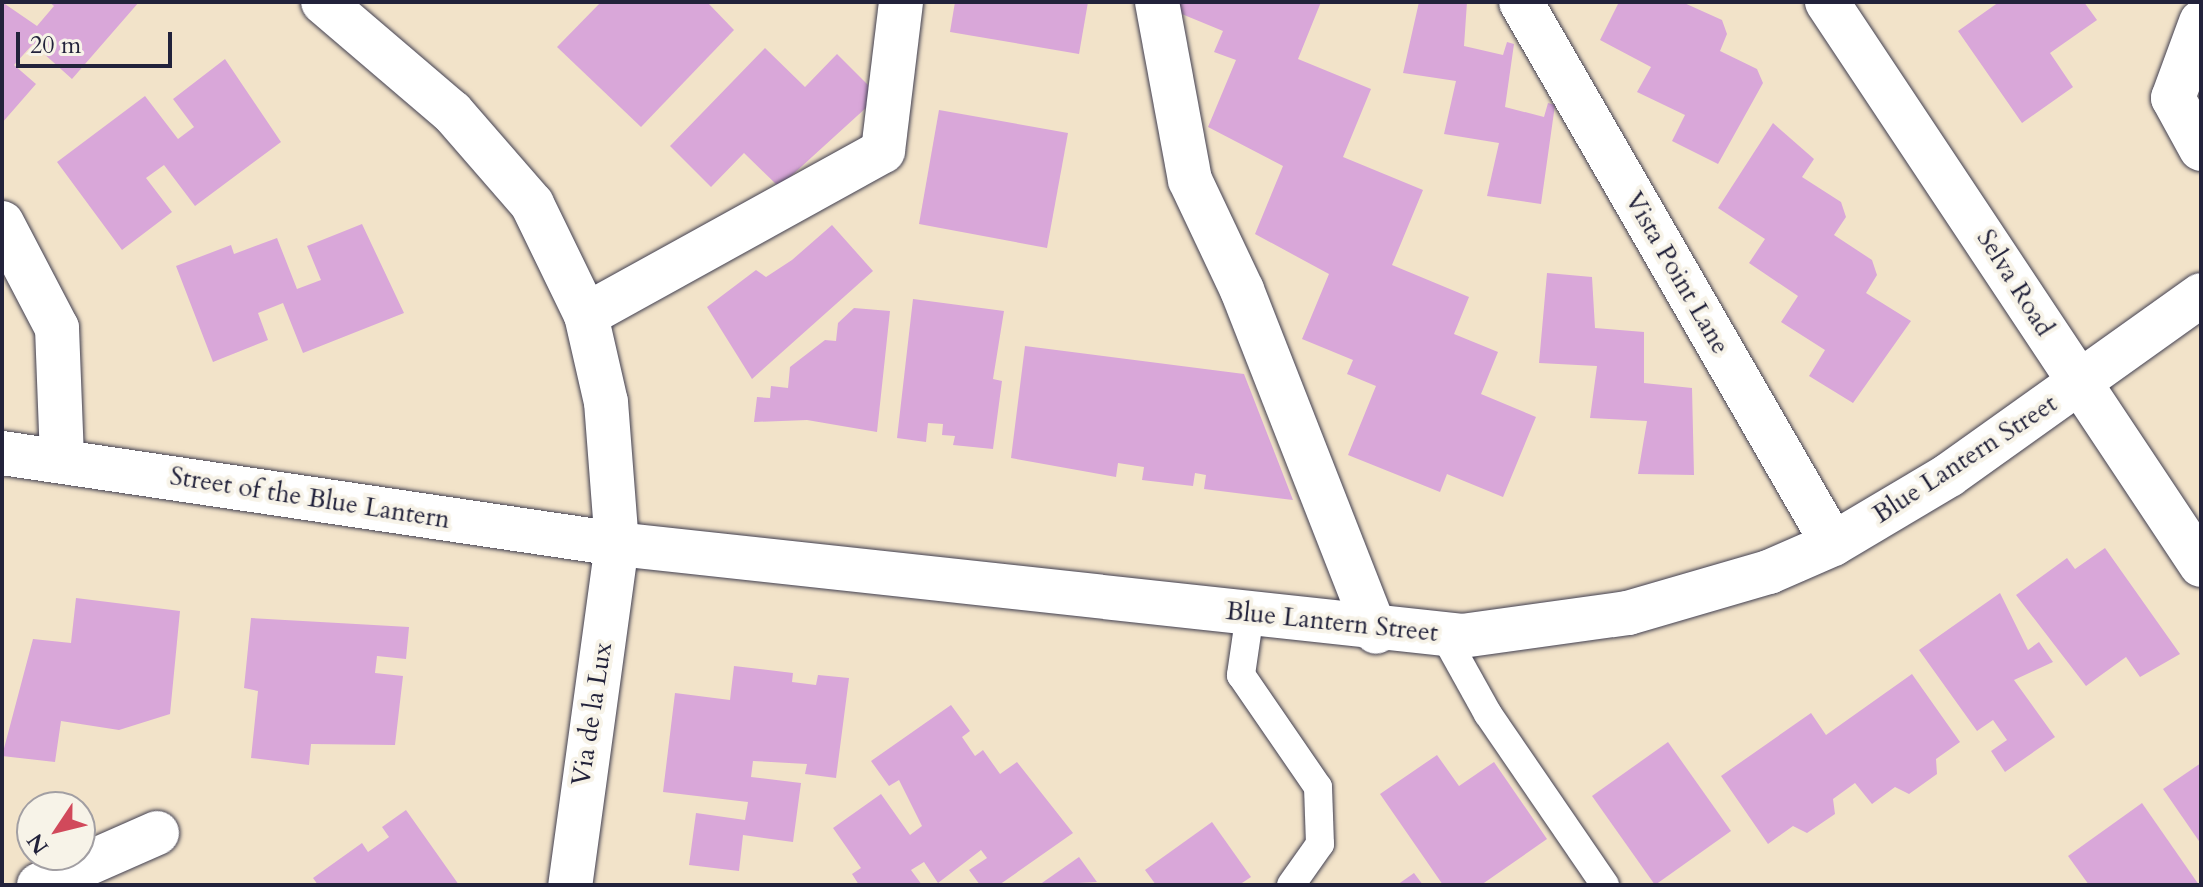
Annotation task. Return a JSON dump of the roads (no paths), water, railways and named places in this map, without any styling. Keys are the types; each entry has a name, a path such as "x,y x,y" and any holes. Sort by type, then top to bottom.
{"street":[{"name":"Via de la Lux","path":"323,2 452,112 532,204 586,315 606,402 617,544 570,885"},
{"path":"586,315 883,151 901,2"},
{"path":"1157,2 1190,180 1242,290 1376,632"},
{"name":"Vista Point Lane","path":"1521,2 1833,544"},
{"name":"Selva Road","path":"1827,2 2201,565"},
{"path":"2201,22 2173,98 2201,149"},
{"path":"2,223 57,328 62,461"},
{"name":"Blue Lantern Street","path":"617,544 1250,613 1376,632 1444,635 1628,613 1769,572 1833,544 2079,383 2201,295"},
{"name":"Street of the Blue Lantern","path":"2,453 617,544"},
{"path":"39,885 157,833"}],"lane":[{"path":"1250,613 1241,675 1318,787 1320,844 1291,885"},
{"path":"1444,635 1488,714 1605,885"}]}
